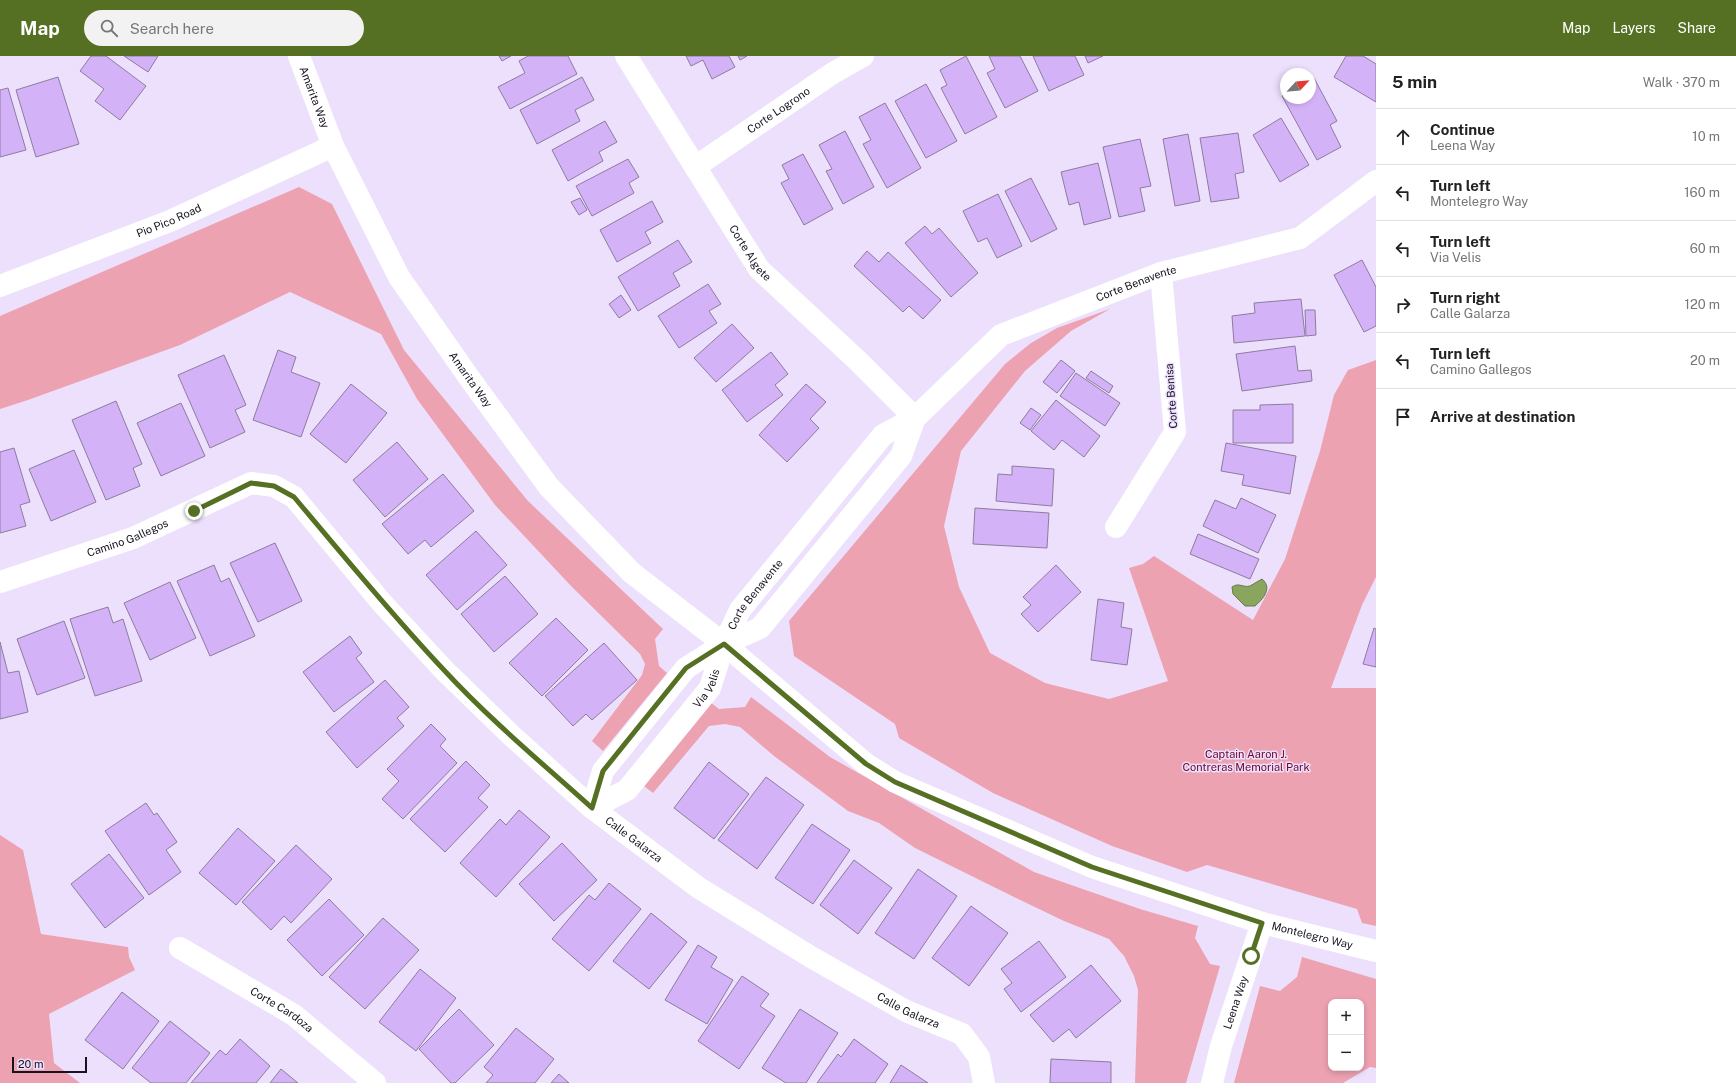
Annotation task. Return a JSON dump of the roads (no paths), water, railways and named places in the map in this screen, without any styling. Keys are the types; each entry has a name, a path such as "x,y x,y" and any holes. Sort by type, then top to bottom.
{"street":[{"name":"Amarita Way","path":"299,56 333,146 399,277 470,379 549,487 632,573 724,644"},
{"name":"Corte Algete","path":"626,56 759,268 858,361 915,418"},
{"name":"Corte Logrono","path":"695,168 833,73 862,56"},
{"name":"Pio Pico Road","path":"0,286 170,221 333,146"},
{"name":"Corte Benavente","path":"724,644 740,610 882,435 915,418 1002,335 1161,273 1300,238 1376,181"},
{"name":"Corte Benisa","path":"1116,527 1175,432 1161,273"},
{"name":"Camino Gallegos","path":"0,582 133,538 251,483 274,486"},
{"name":"Calle Galarza","path":"274,486 294,497 382,602 444,670 513,737 592,808 699,888 811,957 906,1011 962,1034 979,1057 984,1083"},
{"name":"Via Velis","path":"592,808 627,790 710,688 724,644"},
{"name":"Via Velis","path":"592,808 603,771 686,668 724,644"},
{"name":"Montelegro Way","path":"724,644 866,764 895,782 1092,867 1262,923 1376,951"},
{"name":"Leena Way","path":"1212,1083 1221,1046 1262,923"},
{"name":"Corte Cardoza","path":"180,948 294,1015 375,1083"}],"park label":[{"name":"Captain Aaron J. Contreras Memorial Park","path":"1246,760"}]}
